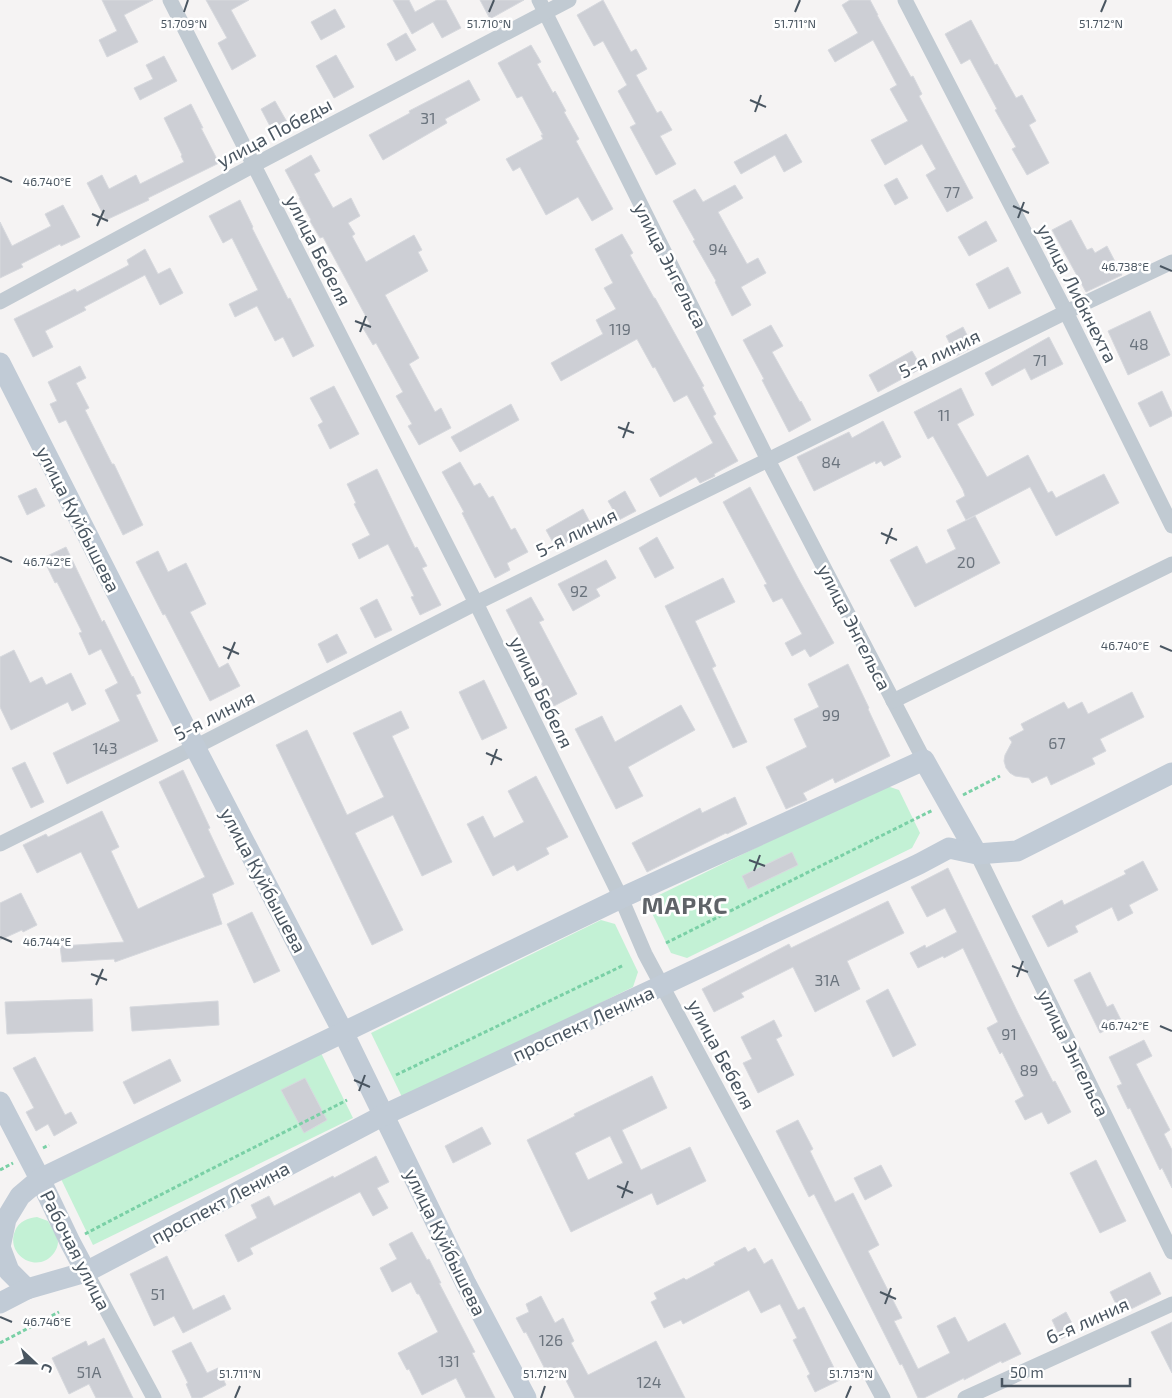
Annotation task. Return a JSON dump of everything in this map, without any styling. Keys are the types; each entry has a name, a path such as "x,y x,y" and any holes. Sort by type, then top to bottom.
{"street":[{"name":"улица Бебеля","path":"170,0 476,603 621,898 645,954 883,1398"},
{"name":"улица Победы","path":"0,302 254,165 542,6 568,0"},
{"name":"улица Либкнехта","path":"905,0 1066,312 1171,524"},
{"name":"улица Энгельса","path":"542,6 768,460 924,760 977,854 1172,1252"},
{"name":"5-я линия","path":"0,844 195,748 476,603 1066,312 1172,262"},
{"name":"улица Куйбышева","path":"0,363 195,748 343,1032 466,1284 526,1398"},
{"path":"893,700 1172,564"},
{"path":"27,1289 10,1271 0,1247 3,1211 40,1179 621,898 924,760"},
{"name":"проспект Ленина","path":"0,1303 27,1289 86,1272 384,1115 663,985 949,848 977,854 1018,851 1172,773"},
{"name":"Рабочая улица","path":"0,1102 70,1242 154,1398"},
{"name":"6-я линия","path":"965,1398 1172,1304"}],"path":[{"path":"666,943 1000,776"},
{"path":"396,1075 624,964"},
{"path":"70,1242 347,1100"},
{"path":"0,1343 59,1312"}],"green space":[{"path":"884,785 899,790 920,833 912,848 687,958 671,953 651,911 657,896"},
{"path":"601,920 615,924 638,972 633,987 403,1099 371,1033"},
{"path":"320,1051 353,1118 93,1245 61,1179"},
{"path":"37,1217 48,1221 57,1237 58,1243 54,1253 47,1259 40,1262 32,1262 19,1254 13,1240 15,1231 21,1222"}],"building":[{"path":"102,0 153,0 124,15 138,42 107,57 99,40 117,31"},
{"path":"206,0 249,0 231,10 256,56 232,70 218,43 227,38"},
{"path":"393,0 409,0 415,12 437,0 446,0 461,28 442,38 433,22 412,34"},
{"path":"480,0 524,0 490,19"},
{"path":"603,0 631,52 636,49 647,69 636,75 657,113 661,111 672,130 660,136 676,164 656,175 630,127 636,124 618,91 627,85 603,41 594,46 577,15"},
{"path":"850,0 870,0 911,77 913,76 922,94 919,96 973,198 947,212 926,175 936,169 922,144 885,165 871,140 908,121 890,89 897,85 873,40 835,62 828,50 858,33 842,5"},
{"path":"335,9 345,27 321,40 311,22"},
{"path":"971,20 995,65 997,64 1016,98 1022,95 1036,121 1029,125 1049,163 1027,175 1012,149 1016,147 970,59 961,64 945,34"},
{"path":"406,33 416,50 396,61 387,44"},
{"path":"531,45 541,62 537,64 553,93 555,91 566,111 564,112 579,139 576,141 613,209 592,221 578,197 546,215 520,167 513,171 506,159 543,139 541,135 543,135 522,96 517,98 498,63"},
{"path":"336,55 354,87 334,98 316,66"},
{"path":"164,56 177,81 140,100 134,88 153,79 146,65"},
{"path":"469,80 480,100 445,119 447,123 383,160 369,135 410,113 409,111"},
{"path":"275,101 287,122 272,130 261,109"},
{"path":"191,104 219,163 148,198 149,200 106,220 87,183 102,175 109,189 136,175 140,184 184,162 164,118"},
{"path":"786,134 802,162 784,172 775,155 741,174 734,162"},
{"path":"311,155 320,171 314,174 333,208 351,198 360,216 348,223 355,234 352,236 366,262 414,235 422,250 418,252 428,271 385,295 419,358 409,364 435,412 441,408 451,428 419,445 408,426 412,424 396,396 403,392 376,343 373,345 363,328 370,324 323,237 320,238 310,221 285,170"},
{"path":"897,178 908,198 895,205 884,185"},
{"path":"735,185 743,198 718,212 747,264 758,258 766,273 741,287 751,305 732,316 716,281 693,241 695,240 673,201 695,189 703,202"},
{"path":"240,200 252,228 314,346 293,357 283,337 275,341 257,306 235,317 229,304 258,290 232,238 223,243 209,216"},
{"path":"63,205 80,237 61,246 60,244 21,264 23,267 0,278 0,222 12,246 51,226 45,214"},
{"path":"1071,220 1087,250 1092,248 1095,253 1107,246 1122,275 1086,292 1052,230"},
{"path":"986,221 997,241 969,256 958,237"},
{"path":"622,234 633,253 630,255 704,386 702,387 716,414 713,416 738,461 700,483 696,477 660,497 650,479 713,443 687,395 674,402 637,339 561,381 551,363 603,334 596,320 616,309 604,288 613,283 595,249"},
{"path":"145,249 158,274 170,268 183,293 160,305 145,275 84,307 86,310 45,331 53,347 33,357 14,319 75,289 77,292 129,265 127,260"},
{"path":"1008,267 1021,293 989,309 976,284"},
{"path":"1150,311 1170,355 1128,375 1108,331"},
{"path":"771,325 783,346 772,352 811,420 789,432 743,340"},
{"path":"963,327 973,347 956,356 946,336"},
{"path":"1049,337 1063,364 1031,380 1025,368 992,386 985,373"},
{"path":"912,351 922,368 878,392 869,375"},
{"path":"80,366 86,378 76,383 89,408 85,410 112,464 114,464 143,525 123,535 66,420 59,423 50,404 57,401 48,382"},
{"path":"334,386 359,434 330,449 318,425 323,422 310,398"},
{"path":"961,388 974,415 957,424 987,477 1028,455 1048,493 1052,491 1056,498 1104,474 1119,503 1056,536 1030,487 966,520 956,501 965,496 963,490 933,436 928,439 914,412"},
{"path":"1162,391 1172,416 1150,427 1138,403"},
{"path":"511,404 519,420 460,452 451,437"},
{"path":"883,421 901,457 884,466 881,461 876,464 875,461 814,491 797,457 849,432 852,438"},
{"path":"460,462 474,486 480,483 489,498 493,496 511,530 515,528 528,552 507,563 510,570 495,578 462,513 464,512 442,472"},
{"path":"377,469 415,548 417,547 427,566 422,568 441,605 420,615 411,597 414,596 388,544 359,559 352,544 370,535 354,504 356,503 347,484"},
{"path":"750,487 834,643 810,657 805,649 792,656 785,643 802,634 782,598 773,602 764,585 767,584 723,502"},
{"path":"36,488 45,506 27,515 18,496"},
{"path":"625,491 636,511 619,520 608,501"},
{"path":"583,509 594,530 556,548 546,530"},
{"path":"975,516 1000,563 915,607 890,560 917,546 926,564 956,549 947,530"},
{"path":"657,537 674,568 655,578 639,548"},
{"path":"66,547 102,622 104,620 133,676 141,693 136,695 158,741 67,784 53,753 120,721 105,690 118,683 101,649 89,655 79,633 82,632 43,558"},
{"path":"158,551 168,572 186,563 206,604 190,612 219,668 228,663 240,686 210,701 136,562"},
{"path":"606,560 616,578 596,589 600,596 573,611 558,584"},
{"path":"723,578 735,602 695,621 716,666 712,668 747,742 733,748 665,606"},
{"path":"531,597 544,620 539,622 577,694 554,706 506,610"},
{"path":"377,599 392,630 375,638 360,608"},
{"path":"337,634 347,653 327,663 318,644"},
{"path":"14,650 30,683 42,677 46,685 71,673 86,704 72,711 68,702 11,730 0,707 0,657"},
{"path":"848,664 890,756 835,783 833,778 803,793 807,800 786,809 766,767 807,747 794,719 819,707 808,684"},
{"path":"484,680 507,728 482,740 459,692"},
{"path":"1132,692 1144,717 1100,739 1106,751 1092,758 1095,764 1051,785 1047,776 1032,783 1029,778 1015,776 1006,768 1005,755 1012,742 1009,738 1024,730 1021,724 1064,702 1068,709 1082,702 1088,714"},
{"path":"681,705 695,730 628,767 643,796 616,809 575,729 602,716 615,742"},
{"path":"401,711 409,728 392,736 452,862 422,876 393,815 355,833 403,930 372,945 276,745 307,730 347,815 384,797 353,733"},
{"path":"25,762 44,802 31,808 12,768"},
{"path":"183,770 234,884 212,894 222,924 115,962 114,959 62,962 60,946 124,942 81,852 37,873 23,845 46,834 48,837 102,811 119,847 111,851 138,909 205,877 159,782"},
{"path":"536,776 568,837 546,848 549,854 517,871 514,865 493,876 467,824 483,816 494,838 524,822 508,791"},
{"path":"735,797 747,824 647,872 632,843 700,808 702,813"},
{"path":"792,852 798,865 748,889 742,876"},
{"path":"1143,861 1158,890 1129,905 1133,913 1118,921 1112,907 1075,926 1078,932 1048,947 1032,916 1062,900 1064,905 1126,874 1124,871"},
{"path":"948,868 1018,1013 1053,1082 1055,1081 1071,1112 1048,1124 1042,1112 1025,1120 1015,1101 1024,1096 1002,1052 1000,1054 987,1028 998,1022 963,948 918,968 910,953 925,945 926,948 957,932 945,908 927,917 911,887"},
{"path":"21,893 37,925 0,940 0,903"},
{"path":"888,901 904,933 847,961 860,989 815,1012 793,967 741,993 744,997 714,1012 702,989 789,944 791,948"},
{"path":"252,912 280,971 254,983 227,924"},
{"path":"1090,972 1107,1007 1113,1004 1122,1022 1100,1033 1074,980"},
{"path":"888,989 916,1045 893,1057 866,1001"},
{"path":"92,999 93,1031 7,1034 5,1002"},
{"path":"218,1001 219,1025 132,1031 130,1007"},
{"path":"774,1020 782,1036 776,1039 794,1075 758,1093 743,1063 752,1059 741,1037"},
{"path":"1144,1040 1152,1056 1136,1064 1170,1130 1164,1134 1172,1150 1172,1188 1162,1168 1160,1170 1130,1108 1128,1109 1117,1086 1122,1084 1109,1057"},
{"path":"35,1057 65,1115 71,1112 77,1123 54,1136 48,1124 36,1131 26,1112 34,1108 13,1068"},
{"path":"170,1059 181,1081 134,1104 123,1082"},
{"path":"652,1076 667,1108 622,1130 641,1170 690,1147 706,1181 657,1205 652,1193 571,1232 527,1140 575,1116 574,1114","holes":["610,1136 623,1163 588,1180 575,1153"]},
{"path":"305,1078 327,1120 304,1133 281,1090"},
{"path":"798,1120 813,1149 810,1151 835,1202 853,1193 879,1245 868,1251 902,1318 894,1321 918,1369 950,1353 937,1326 955,1317 968,1342 1005,1323 1021,1354 1002,1363 1001,1361 924,1398 918,1398 814,1194 809,1197 776,1131"},
{"path":"482,1127 491,1144 453,1163 445,1146"},
{"path":"376,1156 389,1182 377,1188 388,1208 373,1216 360,1192 250,1248 253,1254 238,1262 225,1235 257,1218 251,1205 269,1196 274,1206"},
{"path":"1096,1160 1126,1221 1100,1233 1070,1173"},
{"path":"881,1165 892,1186 865,1200 854,1178"},
{"path":"412,1232 441,1283 439,1283 475,1352 472,1353 495,1398 466,1398 456,1378 422,1395 409,1369 407,1370 398,1353 438,1332 411,1282 392,1292 380,1268 397,1259 389,1244"},
{"path":"745,1247 748,1252 755,1248 764,1264 772,1259 798,1310 804,1307 840,1380 815,1392 807,1376 810,1374 793,1340 797,1338 780,1304 761,1313 749,1290 683,1324 681,1320 664,1328 651,1302 657,1299 654,1293 684,1278 686,1280"},
{"path":"167,1256 193,1310 224,1295 231,1309 183,1333 174,1316 154,1326 130,1274"},
{"path":"1150,1272 1161,1294 1121,1314 1110,1292"},
{"path":"541,1296 555,1323 563,1318 574,1341 571,1343 588,1375 656,1341 685,1398 575,1398 559,1367 547,1373 526,1332 524,1333 516,1318 529,1312 526,1304"},
{"path":"1066,1312 1076,1331 1061,1339 1052,1320"},
{"path":"1172,1322 1172,1373 1151,1332"},
{"path":"104,1338 133,1398 96,1398 89,1384 69,1394 52,1358 86,1341 88,1346"},
{"path":"191,1342 207,1373 218,1368 226,1385 201,1398 192,1398 186,1384 188,1383 172,1351"}],"district":[{"name":"МАРКС","path":"685,904"}]}
